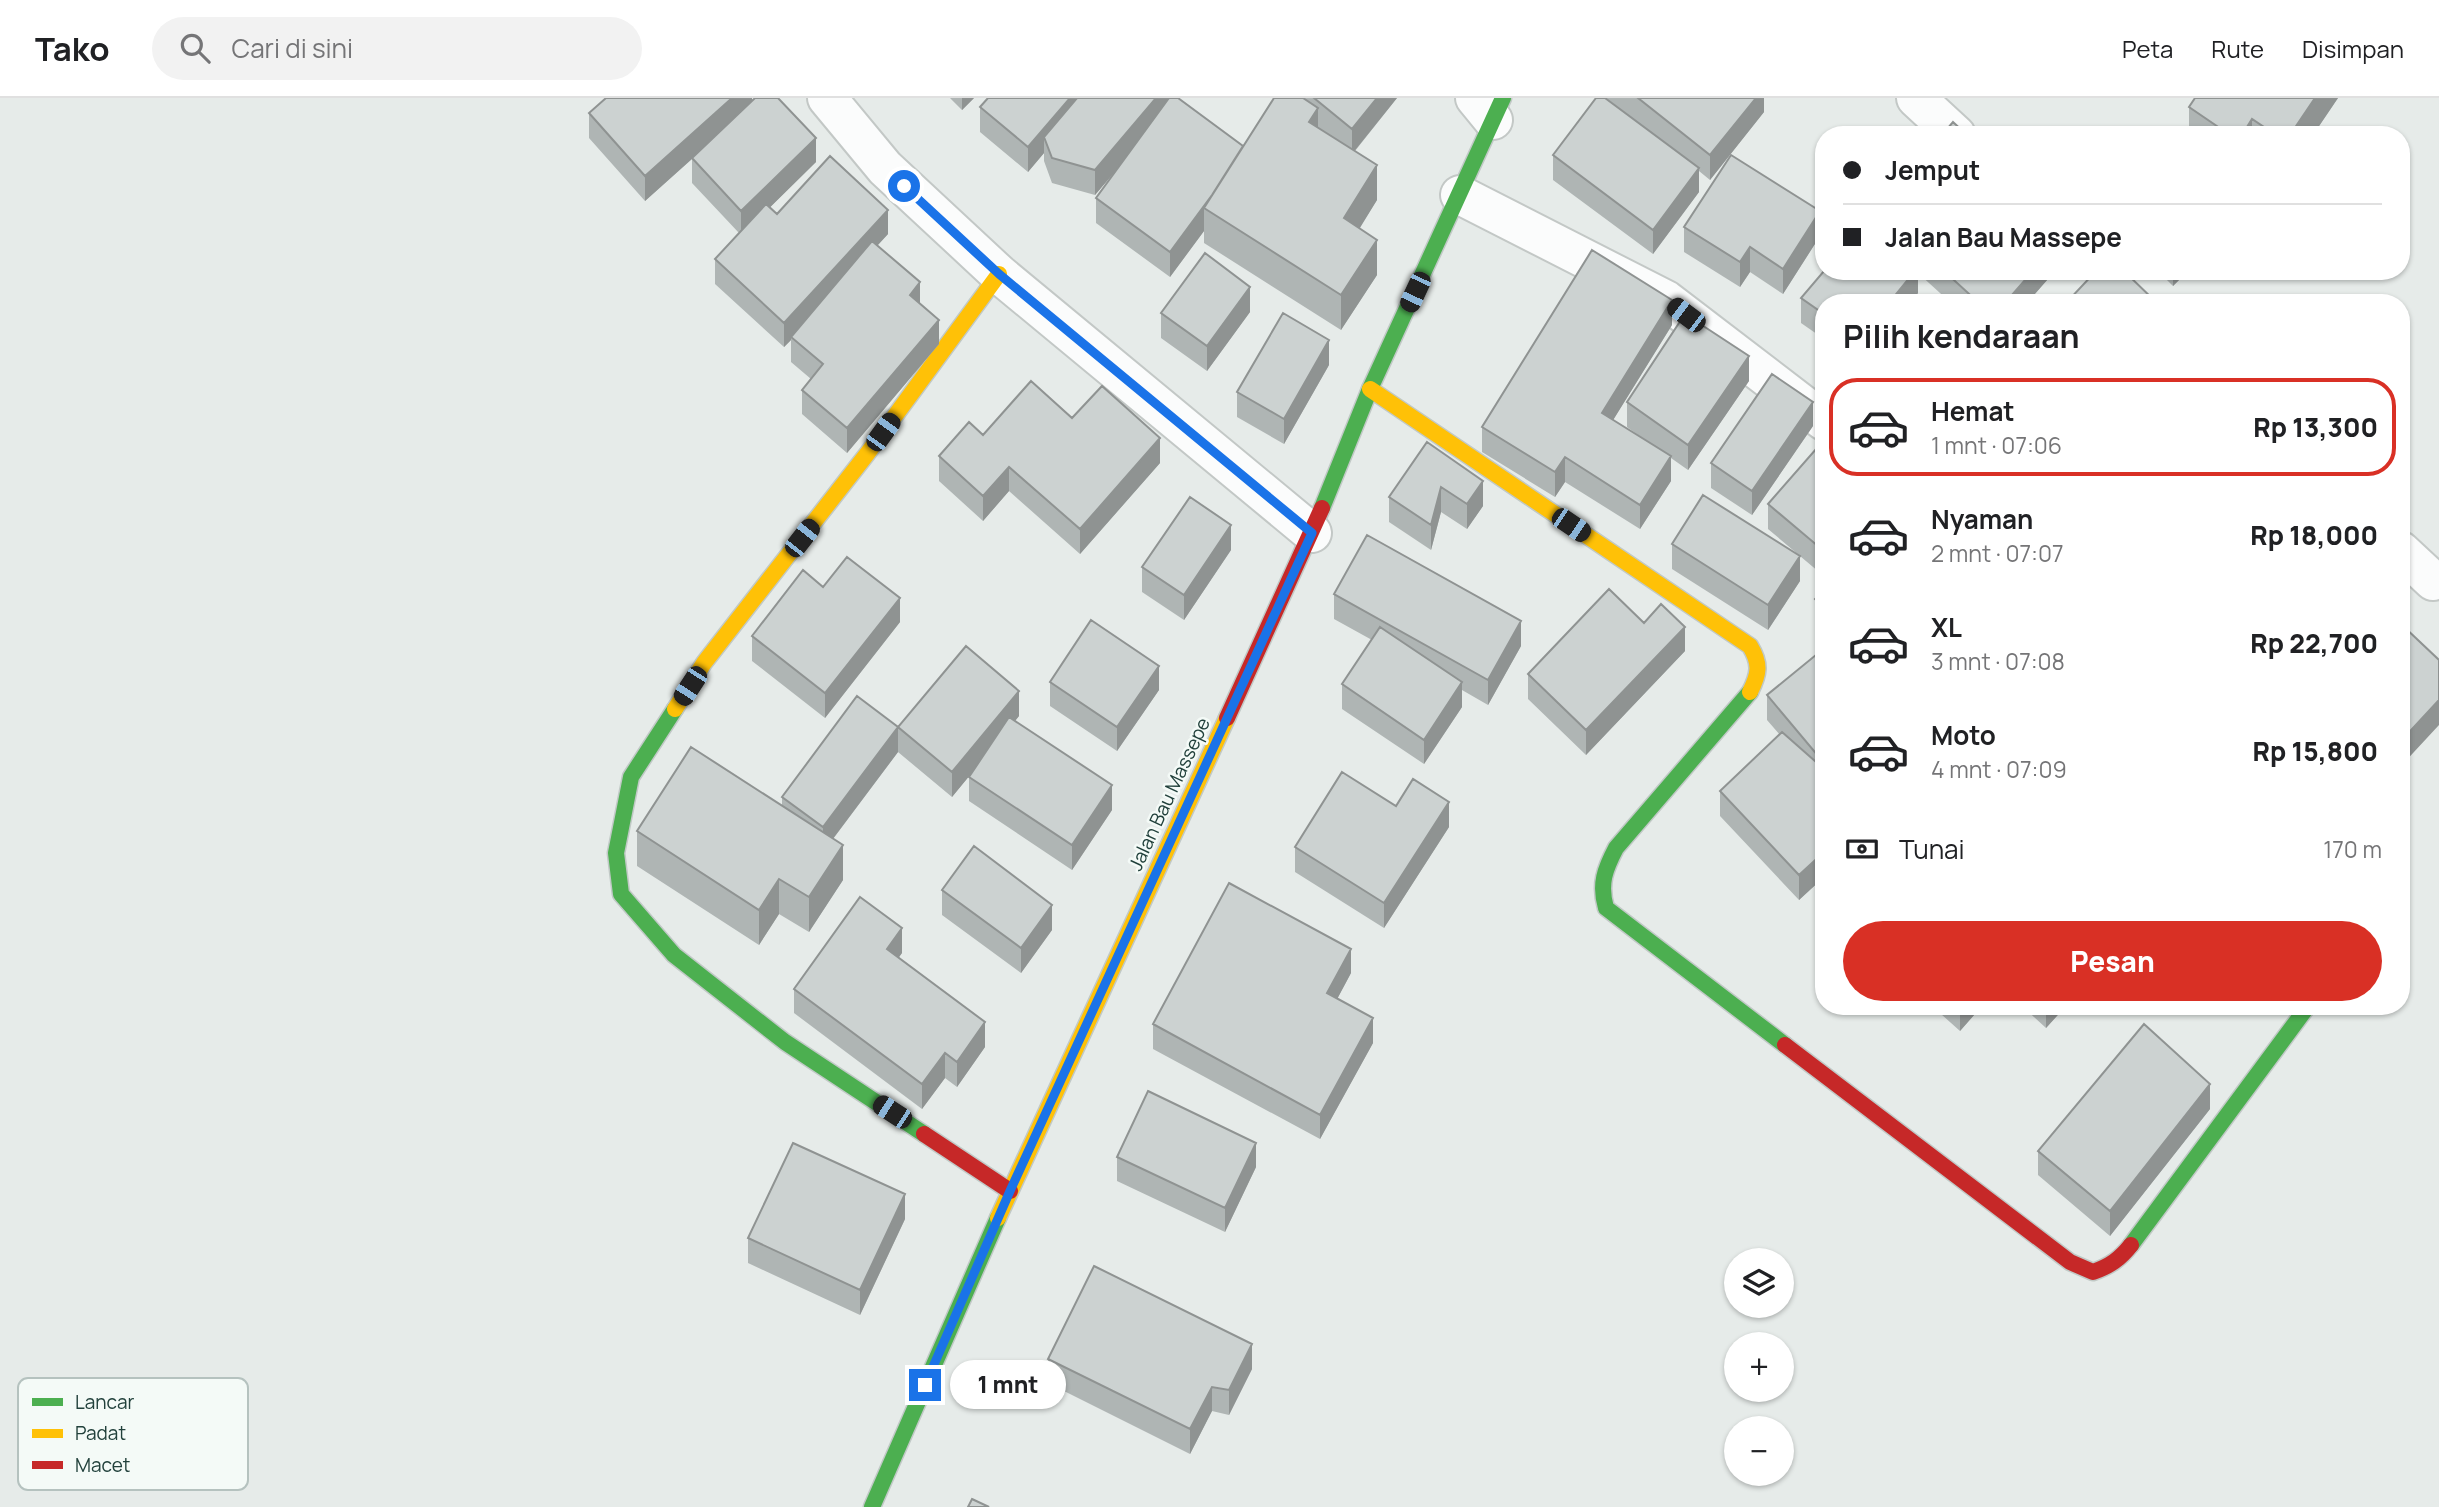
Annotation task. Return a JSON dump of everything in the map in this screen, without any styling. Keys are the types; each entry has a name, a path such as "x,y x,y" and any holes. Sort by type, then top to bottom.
{"street":[{"path":"827,98 885,168 999,274 1312,533"},
{"path":"1916,98 1946,126"},
{"name":"Jalan Bau Massepe","path":"872,1507 1010,1191 1312,533 1370,390 1460,195 1490,105"},
{"path":"1460,195 1666,300 1815,414"},
{"path":"999,274 867,454 704,663 631,777 616,853 621,894 674,955 785,1042 1010,1191"},
{"path":"1370,390 1750,646 1759,659 1760,672 1747,697 1616,848 1601,877 1601,893 1606,908 2070,1262 2093,1272 2110,1266 2122,1257 2301,1015"},
{"path":"2410,559 2433,581"}],"building":[{"path":"606,98 732,98 645,176 589,113"},
{"path":"755,98 778,98 816,138 741,211 692,158"},
{"path":"988,98 1070,98 1028,147 980,107"},
{"path":"1077,98 1156,98 1095,170 1052,158 1044,137"},
{"path":"1169,98 1178,98 1243,146 1212,195 1170,252 1096,198"},
{"path":"1274,98 1303,98 1318,108 1309,122 1377,165 1344,218 1377,240 1341,295 1204,208"},
{"path":"1314,98 1377,98 1352,129"},
{"path":"1596,98 1605,98 1699,168 1653,230 1553,155"},
{"path":"1638,98 1756,98 1710,155"},
{"path":"2195,98 2315,98 2296,126 2262,126 2252,119 2248,126 2217,126 2189,107"},
{"path":"1731,155 1815,208 1815,219 1783,269 1750,247 1740,262 1684,227"},
{"path":"830,156 888,210 784,323 715,259 766,204 777,214"},
{"path":"872,241 920,282 910,295 939,320 847,428 802,390 823,364 791,337"},
{"path":"1592,250 1672,300 1602,413 1671,456 1640,505 1565,457 1555,472 1482,427"},
{"path":"1205,253 1250,287 1207,346 1161,313"},
{"path":"1816,280 1908,280 1896,294 1815,294 1815,308 1801,298"},
{"path":"1954,280 2025,280 2013,294 1969,294"},
{"path":"2088,280 2133,280 2148,294 2074,294"},
{"path":"1283,313 1329,340 1284,419 1237,392"},
{"path":"1685,314 1749,356 1688,445 1627,402"},
{"path":"1772,374 1813,402 1752,491 1711,463"},
{"path":"1031,381 1072,418 1102,386 1160,438 1080,529 1009,467 983,496 939,456 969,422 983,435"},
{"path":"1427,442 1483,481 1467,504 1441,487 1431,525 1389,497"},
{"path":"1815,450 1815,544 1768,504"},
{"path":"1703,495 1800,556 1768,605 1672,544"},
{"path":"1190,497 1231,525 1184,595 1142,567"},
{"path":"1367,535 1521,621 1488,680 1334,594"},
{"path":"847,557 900,598 825,693 752,636 803,570 823,587"},
{"path":"1609,589 1644,623 1661,604 1685,627 1586,730 1528,674"},
{"path":"1091,620 1159,666 1117,727 1050,682"},
{"path":"1380,627 1462,682 1424,740 1342,684"},
{"path":"2410,633 2439,660 2439,700 2410,731"},
{"path":"966,646 1019,691 952,772 898,727"},
{"path":"1815,656 1815,752 1767,695"},
{"path":"857,696 898,727 823,827 782,797"},
{"path":"1009,717 1112,785 1072,845 969,777"},
{"path":"1782,732 1815,761 1815,860 1799,875 1720,791"},
{"path":"691,747 843,845 809,897 779,879 759,910 637,831"},
{"path":"1342,772 1396,806 1413,779 1449,802 1384,903 1295,847"},
{"path":"974,846 1052,905 1021,948 942,890"},
{"path":"1229,883 1351,949 1327,993 1373,1018 1320,1115 1153,1024"},
{"path":"860,897 902,928 887,949 985,1022 957,1062 945,1053 922,1084 794,989"},
{"path":"2144,1024 2210,1084 2110,1211 2038,1151"},
{"path":"1148,1091 1256,1143 1225,1208 1117,1157"},
{"path":"793,1143 905,1194 860,1290 748,1238"},
{"path":"1094,1266 1252,1344 1229,1390 1212,1387 1190,1429 1048,1359"},
{"path":"972,1499 989,1507 968,1507"}],"traffic: fast":[{"path":"1322,508 1370,389 1503,98"},
{"path":"1750,692 1616,848 1606,870 1603,891 1606,908 1785,1045"},
{"path":"675,709 631,777 616,853 621,894 674,955 785,1042 924,1134"},
{"path":"2131,1245 2301,1015"},
{"path":"872,1507 998,1218"}],"traffic: slow":[{"path":"675,709 704,663 867,454 999,274"},
{"path":"1370,389 1750,646 1758,669 1750,692"},
{"path":"998,1218 1227,718"}],"traffic: jam":[{"path":"1227,718 1322,508"},
{"path":"1785,1045 2070,1262 2093,1272 2114,1261 2131,1245"},
{"path":"924,1134 1010,1191"}],"route":[{"path":"904,186 999,274 1312,533 1010,1191 925,1385"}]}
